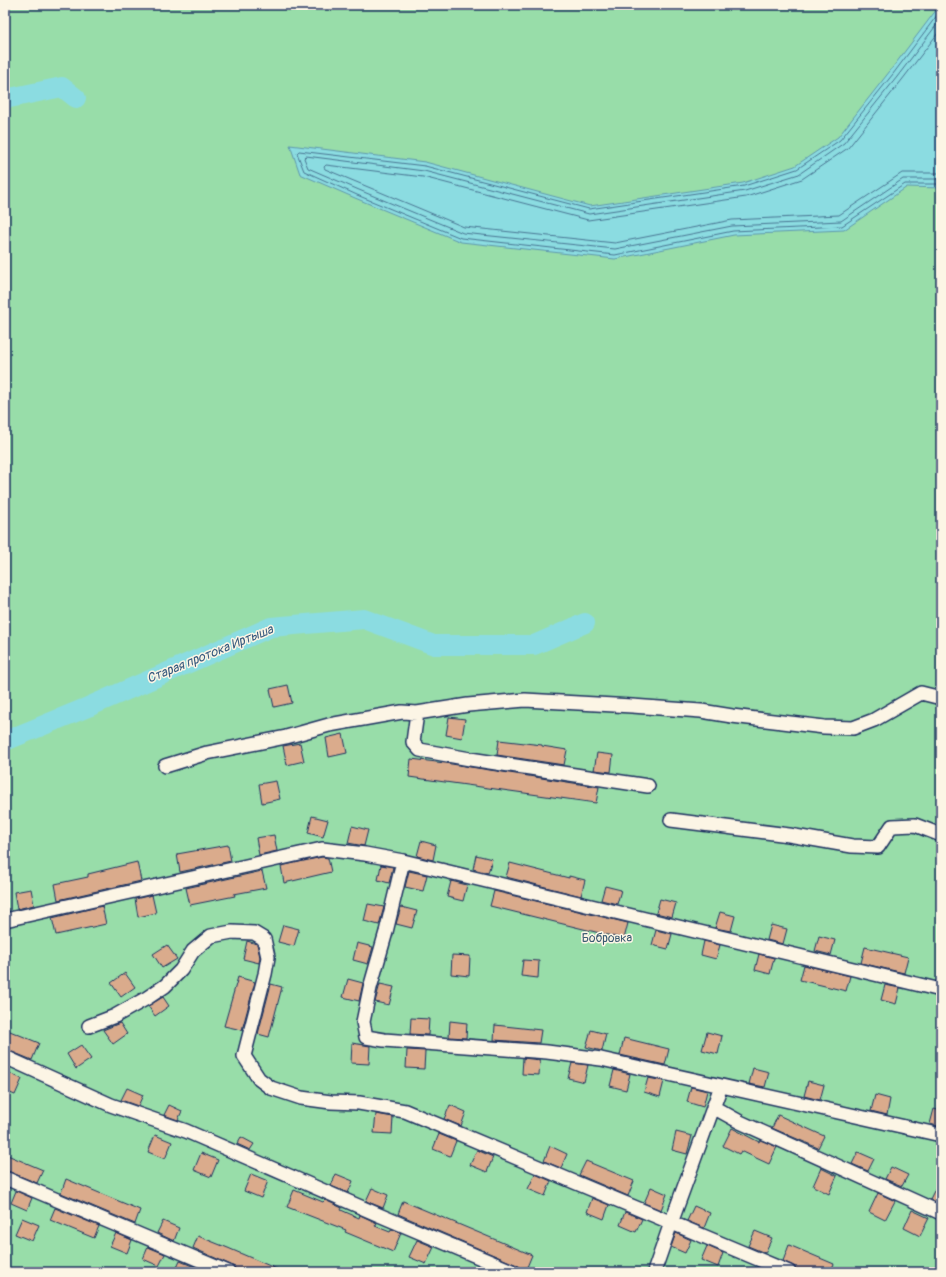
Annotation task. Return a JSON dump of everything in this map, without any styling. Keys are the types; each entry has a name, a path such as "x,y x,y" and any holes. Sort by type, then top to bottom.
{"street":[{"path":"165,766 207,753 286,737 329,725 402,712 416,713 468,705 525,700 701,711 824,727 853,728 874,720 921,693 941,698"},
{"path":"416,713 413,742 420,750 470,760 537,768 648,786"},
{"path":"671,820 789,835 852,846 878,847 892,826 915,825 941,835"},
{"path":"5,920 322,849 365,854 403,861 941,990"},
{"path":"403,861 367,1002 363,1022 366,1036 391,1041 547,1052 601,1059 941,1135"},
{"path":"89,1026 115,1016 165,986 181,970 193,951 211,936 232,932 254,933 264,939 268,957 244,1056 259,1079 271,1088 301,1098 359,1103 405,1111 789,1272"},
{"path":"5,1057 112,1105 186,1131 514,1272"},
{"path":"654,1272 721,1086"},
{"path":"714,1107 740,1122 941,1213"},
{"path":"5,1178 228,1272"}],"green space":[{"name":"Бобровка","path":"5,5 941,5 941,1272 5,1272"}],"water":[{"path":"940,5 941,188 907,187 844,230 734,235 615,259 461,242 300,174 290,145 425,162 590,206 743,183 795,166 838,137"}],"building":[{"path":"288,685 292,703 274,707 270,689"},
{"path":"449,717 465,719 462,738 446,735"},
{"path":"343,734 347,753 329,757 326,738"},
{"path":"499,740 542,745 567,750 564,765 497,755"},
{"path":"300,743 304,761 287,765 283,746"},
{"path":"597,753 613,755 611,772 594,770"},
{"path":"411,759 599,787 596,803 409,777"},
{"path":"276,781 280,799 262,803 259,784"},
{"path":"312,816 328,820 323,837 308,833"},
{"path":"352,826 368,830 364,846 348,843"},
{"path":"274,835 277,851 259,855 256,838"},
{"path":"421,841 436,845 433,860 417,856"},
{"path":"228,845 231,861 180,872 177,854"},
{"path":"476,855 492,859 488,873 473,869"},
{"path":"322,857 328,858 331,872 284,883 281,866"},
{"path":"137,862 141,881 58,900 55,884 88,877 88,874"},
{"path":"510,863 569,878 569,876 585,880 581,896 506,877"},
{"path":"381,865 393,867 389,883 378,880"},
{"path":"262,871 266,888 190,905 186,888"},
{"path":"409,871 427,875 423,891 405,887"},
{"path":"451,881 467,885 463,901 447,897"},
{"path":"605,886 621,890 617,904 601,900"},
{"path":"31,889 34,905 17,909 14,892"},
{"path":"494,891 628,923 624,939 490,906"},
{"path":"152,895 156,913 138,917 135,899"},
{"path":"660,899 676,903 672,917 656,913"},
{"path":"368,904 384,907 379,925 364,921"},
{"path":"102,906 106,924 56,935 52,918"},
{"path":"401,907 417,911 412,928 396,924"},
{"path":"720,912 735,916 731,931 715,928"},
{"path":"283,925 299,929 294,946 278,942"},
{"path":"771,925 787,929 783,944 767,940"},
{"path":"656,930 672,934 668,949 652,945"},
{"path":"819,936 835,940 831,955 815,951"},
{"path":"247,941 257,944 260,957 259,963 243,959"},
{"path":"704,941 720,945 716,959 701,955"},
{"path":"357,943 373,947 368,964 353,960"},
{"path":"167,945 177,959 162,968 153,954"},
{"path":"865,947 908,957 904,973 861,963"},
{"path":"759,954 774,958 770,974 755,970"},
{"path":"452,955 470,956 469,976 451,974"},
{"path":"523,960 539,961 538,978 521,976"},
{"path":"804,965 850,976 846,991 800,980"},
{"path":"125,973 135,987 121,997 111,983"},
{"path":"238,977 255,982 242,1030 224,1026"},
{"path":"348,979 363,983 359,1001 343,997"},
{"path":"271,984 282,987 269,1037 258,1034"},
{"path":"380,984 394,987 389,1005 375,1002"},
{"path":"885,985 900,988 896,1004 881,1000"},
{"path":"163,997 169,1006 155,1016 148,1006"},
{"path":"411,1018 429,1019 428,1035 410,1034"},
{"path":"450,1021 467,1023 466,1038 449,1037"},
{"path":"120,1023 127,1034 113,1044 103,1030"},
{"path":"495,1025 541,1030 539,1043 494,1040"},
{"path":"5,1029 39,1043 32,1060 5,1049"},
{"path":"591,1030 606,1034 602,1051 586,1047"},
{"path":"707,1032 722,1036 718,1054 702,1050"},
{"path":"624,1038 669,1049 665,1065 620,1055"},
{"path":"352,1043 370,1046 369,1064 351,1063"},
{"path":"81,1045 91,1059 76,1069 67,1054"},
{"path":"407,1050 425,1051 424,1069 406,1068"},
{"path":"523,1058 540,1060 539,1075 522,1074"},
{"path":"572,1063 588,1065 584,1082 568,1078"},
{"path":"753,1068 769,1072 765,1087 749,1084"},
{"path":"614,1070 630,1074 626,1090 610,1086"},
{"path":"5,1071 22,1079 15,1095 5,1091"},
{"path":"648,1078 664,1081 660,1097 644,1092"},
{"path":"808,1081 824,1085 820,1100 804,1096"},
{"path":"691,1087 707,1091 703,1107 687,1102"},
{"path":"127,1088 143,1095 138,1106 121,1100"},
{"path":"875,1095 890,1099 887,1115 871,1111"},
{"path":"169,1105 182,1111 178,1120 164,1115"},
{"path":"450,1105 466,1112 461,1126 444,1119"},
{"path":"934,1109 941,1111 941,1127 930,1124"},
{"path":"376,1114 393,1117 392,1134 374,1133"},
{"path":"778,1115 824,1136 818,1148 772,1128"},
{"path":"732,1128 759,1142 760,1140 777,1147 769,1164 741,1151 739,1154 723,1146"},
{"path":"676,1132 692,1136 687,1154 672,1150"},
{"path":"439,1134 456,1141 450,1156 433,1149"},
{"path":"155,1135 172,1142 165,1159 148,1152"},
{"path":"241,1137 254,1144 250,1150 237,1144"},
{"path":"550,1146 567,1154 561,1168 544,1161"},
{"path":"477,1150 493,1157 487,1172 470,1165"},
{"path":"858,1152 874,1159 868,1171 852,1164"},
{"path":"201,1153 218,1160 211,1177 194,1170"},
{"path":"5,1154 43,1170 37,1183 5,1170"},
{"path":"586,1161 634,1181 628,1196 579,1175"},
{"path":"891,1167 908,1175 902,1186 885,1179"},
{"path":"821,1168 837,1176 829,1194 813,1186"},
{"path":"251,1174 268,1181 261,1198 244,1191"},
{"path":"336,1174 353,1181 348,1193 331,1186"},
{"path":"535,1174 551,1181 545,1196 528,1189"},
{"path":"941,1177 941,1204 930,1199"},
{"path":"66,1179 140,1210 135,1224 61,1193"},
{"path":"651,1187 667,1194 661,1210 644,1203"},
{"path":"372,1188 388,1195 383,1208 366,1201"},
{"path":"294,1190 323,1202 325,1200 342,1208 341,1210 359,1218 360,1215 377,1223 375,1226 390,1232 392,1229 401,1233 393,1252 345,1232 346,1230 287,1207"},
{"path":"16,1191 32,1198 27,1210 11,1203"},
{"path":"878,1193 895,1201 885,1220 869,1212"},
{"path":"592,1198 609,1205 604,1219 587,1212"},
{"path":"403,1201 532,1255 525,1272 522,1272 521,1268 517,1265 398,1214"},
{"path":"694,1206 710,1213 704,1228 687,1221"},
{"path":"55,1208 99,1226 94,1238 50,1220"},
{"path":"912,1210 929,1218 920,1236 904,1228"},
{"path":"625,1212 642,1219 636,1232 620,1225"},
{"path":"22,1218 39,1225 32,1241 15,1234"},
{"path":"163,1221 179,1228 174,1241 157,1233"},
{"path":"755,1231 772,1238 765,1253 748,1246"},
{"path":"116,1233 132,1240 127,1253 110,1246"},
{"path":"676,1233 691,1240 685,1253 671,1247"},
{"path":"198,1236 284,1272 236,1272 235,1268 231,1265 193,1248"},
{"path":"417,1240 434,1247 426,1264 409,1257"},
{"path":"789,1245 834,1264 830,1272 797,1272 795,1267 783,1261"},
{"path":"707,1246 723,1253 718,1267 701,1260"},
{"path":"148,1247 165,1254 159,1266 143,1259"},
{"path":"180,1261 197,1268 195,1272 175,1272"},
{"path":"479,1266 493,1272 477,1272"}],"waterway":[{"name":"Старая протока Иртыша","path":"5,99 62,87 76,98"},
{"name":"Старая протока Иртыша","path":"5,741 88,707 271,627 364,619 434,645 534,645 585,623"}]}
